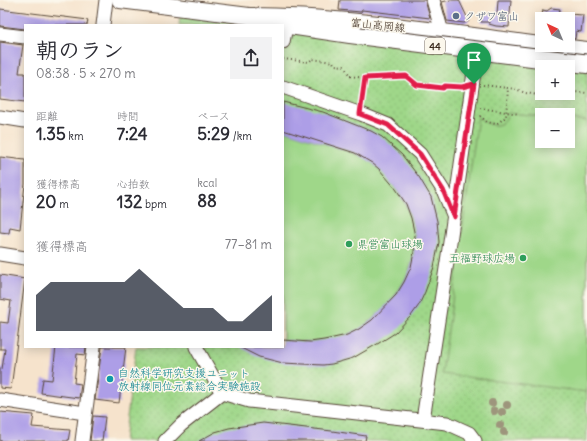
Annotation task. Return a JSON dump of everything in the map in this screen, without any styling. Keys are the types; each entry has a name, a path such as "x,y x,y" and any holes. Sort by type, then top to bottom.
{"main road":[{"name":"44","path":"120,0 163,3 249,16"},
{"name":"富山高岡線","path":"249,16 279,16 351,22 535,44"},
{"name":"富山高岡線","path":"249,16 280,24"},
{"name":"富山高岡線","path":"284,25 587,65"},
{"name":"富山高岡線","path":"575,49 587,50"}],"street":[{"path":"103,24 106,0"},
{"path":"433,0 442,32"},
{"path":"0,34 24,37"},
{"path":"423,420 478,51"},
{"path":"284,87 388,125 420,154 443,190 454,217"},
{"path":"0,117 24,121"},
{"path":"0,254 24,258"},
{"path":"82,441 94,348"},
{"path":"197,348 222,393 249,401 447,423 469,433 475,441"},
{"path":"165,441 182,425 222,393"},
{"path":"0,400 86,413"}],"path":[{"path":"284,59 309,62 312,59 333,62 335,65 344,66 350,76 365,78 406,76 417,85 443,88 445,86 462,87 474,84 516,89 525,93 560,98 574,92 587,93"},
{"path":"360,114 365,78"},
{"path":"470,107 487,122 496,124 506,117 508,88"},
{"path":"470,107 519,114"}],"green space":[{"path":"180,16 264,24 179,24"},
{"path":"284,26 535,62 535,100 575,100 575,67 587,69 587,441 124,441 136,348 284,348"},
{"name":"五福野球広場","path":"508,113 535,115 535,148 575,148 575,120 587,121 587,392 442,374 478,117 486,123 495,125 499,125 506,119"},
{"name":"県営富山球場","path":"284,130 351,152 371,162 382,172 403,200 410,216 414,231 412,262 406,278 397,293 385,307 362,327 352,333 338,338 299,341 284,340"}],"building":[{"path":"340,0 425,0 430,18 362,10 361,12 339,10"},
{"path":"459,0 469,21 464,23 447,21 442,2"},
{"path":"498,0 511,0 509,27 496,26 489,24 489,22 481,22 481,13 497,14"},
{"path":"551,8 560,9 559,12 543,12 543,10 547,11"},
{"path":"0,9 88,20 87,24 24,24 24,29 0,26"},
{"path":"575,14 583,15 581,32 576,31 575,39"},
{"path":"0,42 23,45 19,73 24,73 24,102 0,99"},
{"path":"284,102 323,112 371,131 382,137 402,155 419,177 431,197 437,221 439,242 434,267 419,305 395,333 353,358 332,364 283,363 259,357 241,348 284,348 284,340 310,342 347,335 372,320 396,295 404,282 411,267 415,236 406,204 396,189 379,169 355,153 284,130"},
{"path":"0,157 24,160 24,193 20,229 10,227 9,233 0,232"},
{"path":"0,275 24,279 11,389 0,388 0,368 2,369 5,349 0,349 0,322 8,323 11,301 0,299"},
{"path":"56,348 86,348 85,355 77,354 74,383 81,384 79,398 41,393 43,379 52,380"},
{"name":"自然科学研究支援ユニット 放射線同位元素総合実験施設","path":"102,348 126,348 119,403 95,400"},
{"path":"0,412 34,415 32,427 70,430 68,441 0,441"},
{"path":"93,416 105,417 102,441 90,441"},
{"path":"263,423 366,436 365,441 199,441 215,432 229,428"}],"tram line":[{"path":"361,27 587,54"}],"place":[{"name":"クザワ富山","path":"456,16"},
{"name":"県営富山球場","path":"349,244"},
{"name":"五福野球広場","path":"523,258"},
{"name":"自然科学研究支援ユニット 放射線同位元素総合実験施設","path":"110,379"}],"route":[{"path":"406,76 417,85 443,88 445,86 462,87 474,84 454,217 443,190 420,154 388,125 360,114 365,78 406,76"}]}
